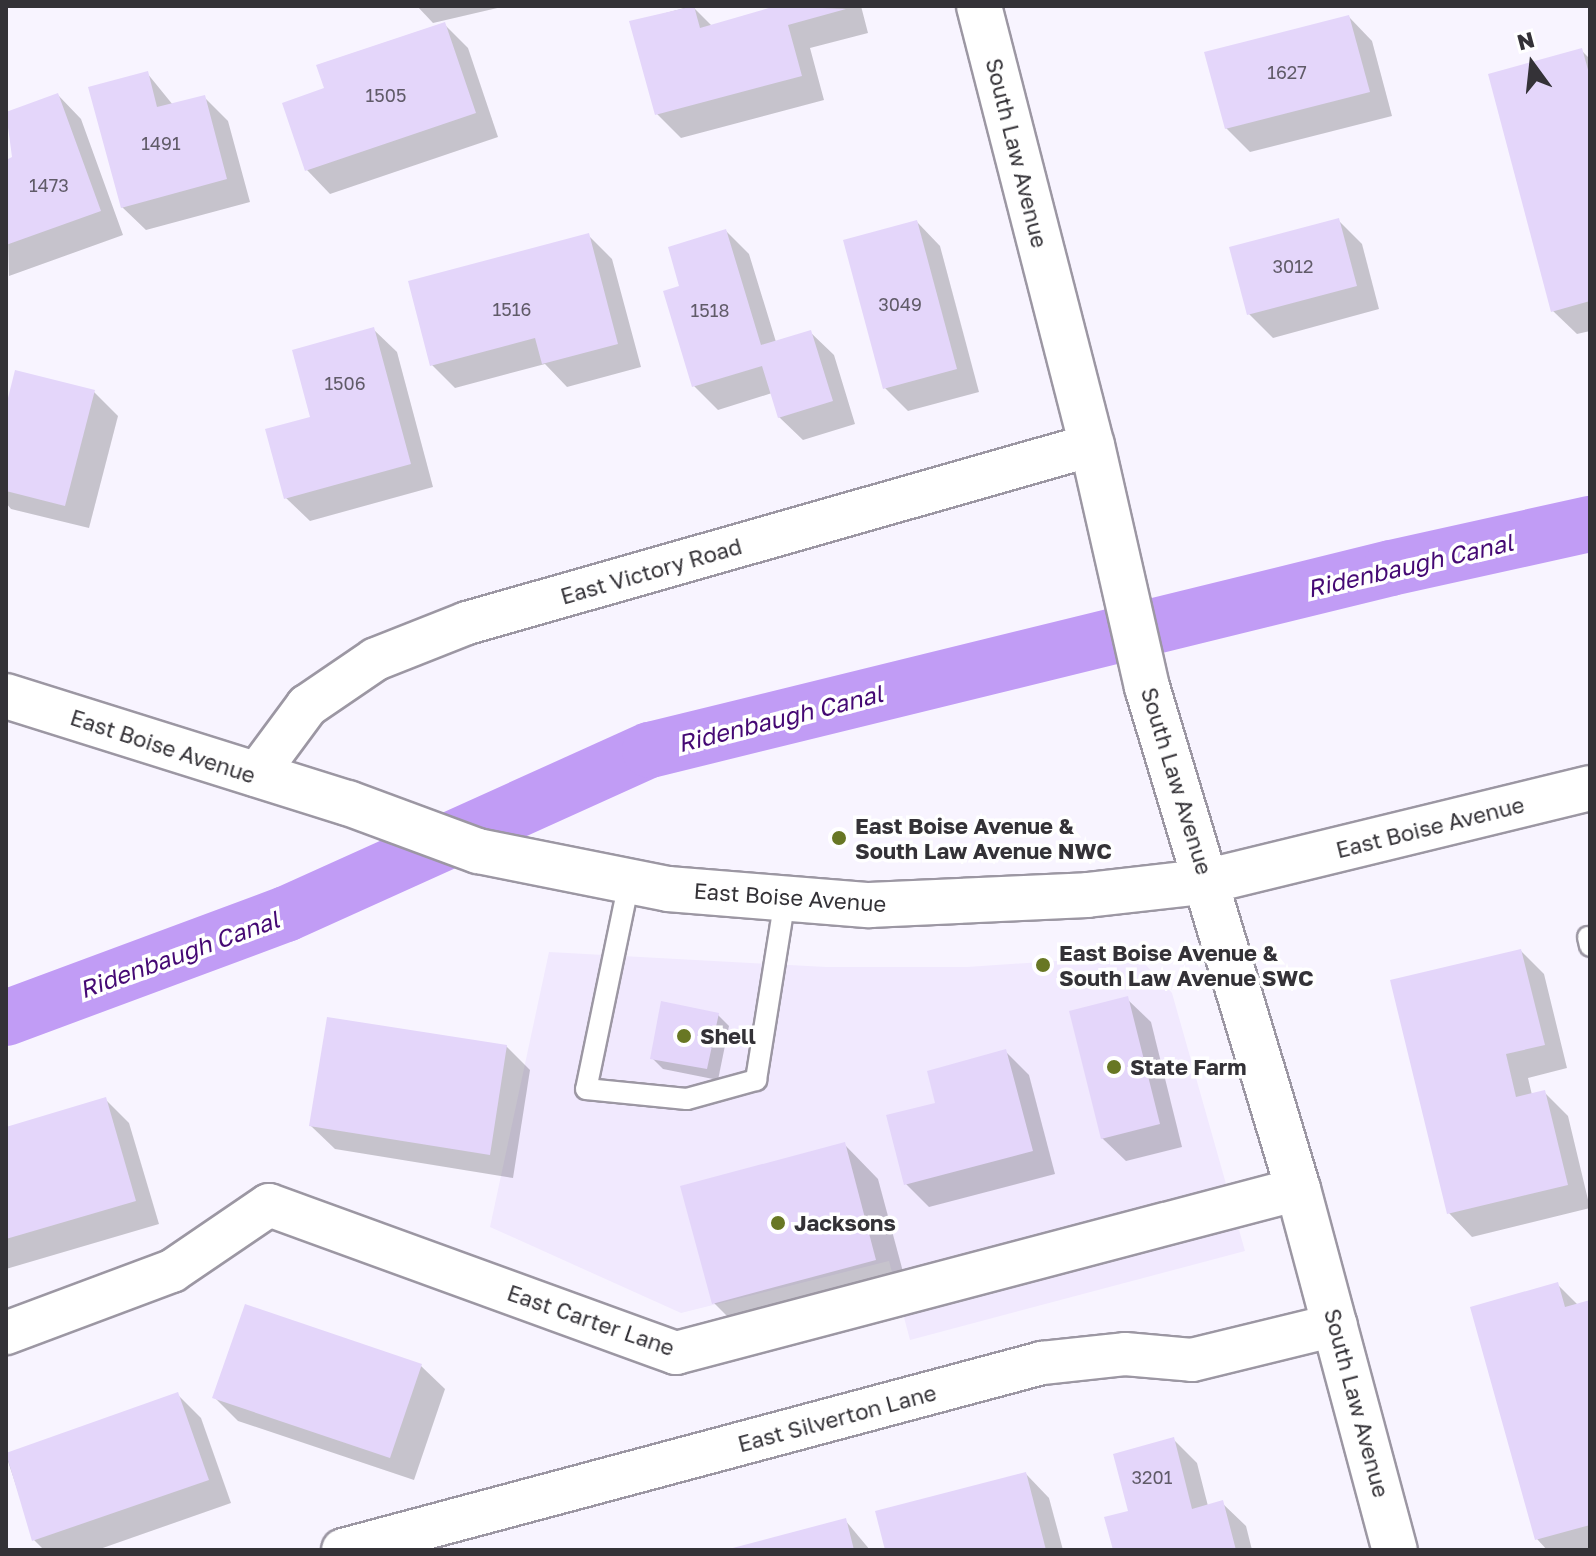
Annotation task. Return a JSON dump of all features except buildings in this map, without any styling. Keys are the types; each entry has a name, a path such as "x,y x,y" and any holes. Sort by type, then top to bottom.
{"street":[{"name":"South Law Avenue","path":"979,6 1092,445 1121,584 1147,687 1209,881 1298,1189 1395,1550"},
{"name":"East Victory Road","path":"256,775 307,706 376,659 467,623 1092,445"},
{"name":"East Boise Avenue","path":"6,696 348,803 478,851 629,882 785,898 885,904 1087,895 1209,881 1590,788"},
{"name":"East Carter Lane","path":"6,1333 172,1271 269,1205 676,1353 1298,1189"},
{"name":"East Silverton Lane","path":"343,1550 1042,1363 1125,1354 1192,1360 1336,1325"}],"lane":[{"path":"629,882 586,1089 687,1099 756,1080 785,898"}],"shaded area":[{"path":"549,952 826,967 967,967 1114,957 1145,964 1172,993 1245,1251 910,1340 889,1261 681,1313 490,1227"}],"waterway":[{"name":"Ridenbaugh Canal","path":"6,1018 286,914 650,750 1391,568 1590,524"}],"place":[{"name":"East Boise Avenue & South Law Avenue NWC","path":"839,838"},
{"name":"East Boise Avenue & South Law Avenue SWC","path":"1043,965"},
{"name":"Shell","path":"684,1036"},
{"name":"State Farm","path":"1114,1067"},
{"name":"Jacksons","path":"778,1223"}]}
